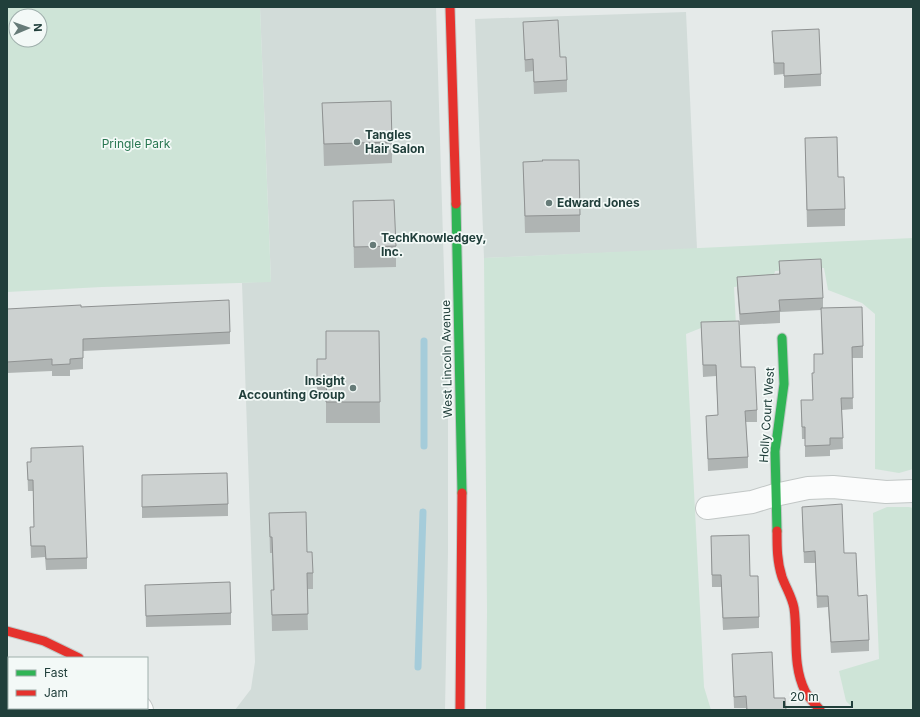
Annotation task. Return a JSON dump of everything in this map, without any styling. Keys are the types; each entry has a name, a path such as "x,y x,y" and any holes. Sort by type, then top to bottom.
{"street":[{"name":"West Lincoln Avenue","path":"450,7 456,180 461,466 460,710"},
{"name":"Holly Court West","path":"782,338 784,384 775,451 777,555 782,577 790,593 794,609 796,653 799,674 805,691 820,710"},
{"path":"707,508 752,502 775,495 808,488 833,487 886,492 913,491"},
{"path":"7,631 44,641 78,657"}],"shaded area":[{"path":"260,7 436,7 448,403 448,552 445,710 235,710 251,689 255,662 242,283 271,281"},
{"path":"686,12 697,249 484,258 475,19"}],"green space":[{"name":"Pringle Park","path":"7,7 260,7 271,282 102,287 7,292"},
{"path":"913,238 913,469 899,473 875,469 875,314 862,303 828,290 824,268 775,271 772,282 734,287 736,326 706,326 686,334 704,687 711,710 486,710 487,611 484,258"},
{"path":"887,507 913,508 913,710 855,710 846,701 839,671 879,659 873,513"}],"building":[{"path":"558,20 560,57 566,57 567,80 534,82 533,59 525,60 523,22"},
{"path":"819,29 821,74 784,76 784,63 774,63 772,31"},
{"path":"391,101 392,142 324,144 322,103"},
{"path":"837,137 838,177 844,177 845,209 807,210 805,138"},
{"path":"542,160 579,160 580,215 525,216 523,162 543,161"},
{"path":"394,200 396,246 354,247 353,201"},
{"path":"821,259 823,298 779,300 780,311 740,314 737,277 780,274 779,261"},
{"path":"229,300 230,332 83,339 83,358 70,359 70,364 52,365 52,359 7,362 7,309"},
{"path":"862,307 863,346 852,347 853,398 841,398 843,438 830,438 830,445 805,446 805,427 802,427 801,400 813,400 812,373 814,373 814,354 823,354 821,308"},
{"path":"739,321 741,367 755,367 757,410 745,411 748,457 708,459 706,416 718,415 716,365 703,365 701,322"},
{"path":"326,331 379,331 380,402 326,402 327,377 317,377 317,359 326,359"},
{"path":"83,446 87,558 46,559 45,546 31,546 30,527 34,527 33,480 28,480 27,462 31,462 31,448"},
{"path":"227,473 228,504 142,507 142,475"},
{"path":"842,504 844,553 856,553 858,596 867,595 869,640 831,642 828,596 817,596 815,551 804,552 802,507"},
{"path":"306,512 307,552 312,552 313,573 307,573 308,614 272,615 271,590 274,590 272,537 270,537 269,513"},
{"path":"749,535 750,576 758,576 759,617 723,618 721,575 712,575 711,536"},
{"path":"230,582 231,613 146,616 145,585"},
{"path":"772,652 774,698 785,698 786,710 747,710 746,696 734,697 732,654"},
{"path":"8,659 8,709 30,709 7,710"}],"waterway":[{"path":"424,341 424,446"},
{"path":"418,667 423,512"}],"traffic: fast":[{"path":"456,204 462,493"},
{"path":"777,531 775,451 784,384 782,338"}],"traffic: jam":[{"path":"450,7 456,204"},
{"path":"460,710 462,493"},
{"path":"777,531 780,571 794,608 798,671 805,691 820,710"},
{"path":"7,631 44,641 77,657"}],"place":[{"name":"Tangles Hair Salon","path":"357,142"},
{"name":"Edward Jones","path":"549,203"},
{"name":"TechKnowledgey, Inc.","path":"373,245"},
{"name":"Insight Accounting Group","path":"353,388"}]}
